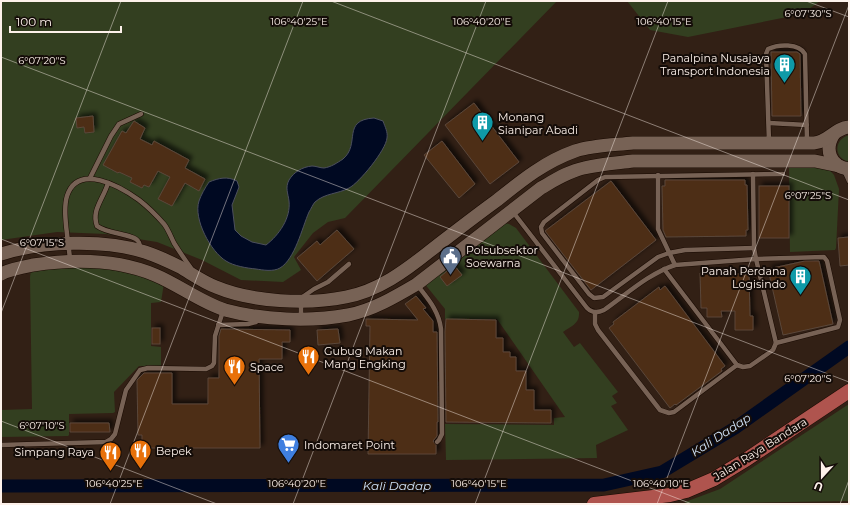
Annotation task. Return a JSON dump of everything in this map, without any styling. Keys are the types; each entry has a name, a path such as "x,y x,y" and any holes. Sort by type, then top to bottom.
{"main road":[{"name":"Jalan Raya Bandara","path":"594,504 665,496 686,491 714,479 747,460 849,391"}],"street":[{"path":"1,254 32,247 69,244 102,244 142,251 160,258 215,287 245,296 300,301 347,297 373,288 405,270 530,174 554,160 578,150 606,145 633,143 821,143 841,129 849,127"},
{"path":"834,134 829,145 829,151 834,162 844,168"},
{"path":"633,143 634,161"},
{"path":"578,150 582,168"},
{"path":"1,274 24,266 45,263 102,262 138,269 154,275 209,304 241,314 301,319 349,315 380,305 417,284 541,188 560,177 582,168 607,163 634,161 815,161 844,168"},
{"path":"501,196 512,211"}],"lane":[{"path":"769,143 766,51 770,47 794,46 803,50 805,54 807,143"},
{"path":"90,178 111,136 119,124 141,114"},
{"path":"769,123 807,125"},
{"path":"844,168 849,181"},
{"path":"664,269 737,365 743,367 750,366 773,350 776,343 754,248 753,174"},
{"path":"754,248 685,250 669,253 658,257 603,297 594,298 589,294 542,231 541,227 544,222 601,178 610,176 783,174"},
{"path":"658,176 658,229 675,265"},
{"path":"70,262 65,211 67,197 75,183 90,178 120,188 140,201 165,225 175,244 197,277"},
{"path":"108,183 95,212 97,226 110,232 136,238 140,243 142,251"},
{"path":"512,211 587,308 595,312 604,310 647,279 664,269 675,265 824,257 827,261 840,325 835,329 776,343"},
{"path":"301,319 300,301 303,296 328,282 348,264"},
{"path":"417,284 440,318 442,329 442,434 437,442"},
{"path":"1,445 106,442 111,439 115,434 126,390 136,373 140,370 148,368 210,368 214,363 214,346 218,325 224,309"},
{"path":"595,312 595,324 598,330 660,410 666,413 674,412 737,365"},
{"path":"218,325 253,324 259,316"}],"green space":[{"path":"1,1 557,1 345,218 328,222 313,233 294,257 301,270 283,282 241,280 202,260 157,242 106,234 57,232 1,240"},
{"path":"627,1 820,1 802,14 688,37 650,30"},
{"path":"849,135 849,162 840,157 837,148 840,140"},
{"path":"789,164 826,166 834,175 839,189 835,250 790,252"},
{"path":"504,223 516,228 579,312 576,322 563,332 574,347 580,343 618,392 612,396 617,403 611,406 628,430 596,445 597,458 446,460 445,424 554,425 554,418 565,417 497,319 445,319 445,309 424,283"},
{"path":"51,267 115,268 164,283 161,302 151,303 151,346 161,347 161,366 139,366 114,392 115,412 69,414 68,436 1,437 1,410 32,409 30,277 31,270"},
{"path":"849,404 849,501 685,504 685,502 720,489"}],"water":[{"path":"374,118 383,121 387,132 387,138 382,150 371,166 353,185 345,190 323,197 315,202 309,212 298,243 285,264 277,269 265,270 233,264 220,257 209,243 201,226 199,217 199,201 209,182 223,178 230,178 237,181 239,187 232,205 235,230 241,236 252,242 266,245 280,231 286,220 289,207 287,186 291,177 305,167 327,167 334,165 343,159 351,147 354,128 358,123 364,120"}],"building":[{"name":"Panalpina Nusajaya Transport Indonesia","path":"771,52 797,52 800,54 801,116 772,116"},
{"name":"Monang Sianipar Abadi","path":"474,103 519,162 490,184 445,125"},
{"path":"93,116 94,132 85,133 84,127 77,128 76,118"},
{"path":"134,121 145,128 140,139 152,145 154,141 189,160 185,168 205,179 199,191 185,183 172,206 158,199 170,177 158,171 149,187 144,185 142,188 130,182 132,178 103,165 122,131 126,133"},
{"path":"442,141 475,184 459,198 424,155"},
{"path":"665,180 745,180 745,185 747,185 748,230 746,230 746,236 666,237 663,230 662,186 665,186"},
{"path":"611,181 656,240 591,290 545,231"},
{"path":"759,186 789,186 789,238 759,238"},
{"path":"337,230 354,249 317,281 297,258 317,241 320,245"},
{"path":"849,237 849,265 840,266 838,238"},
{"name":"Panah Perdana Logisindo","path":"805,261 819,261 833,324 783,335 768,269"},
{"name":"Polsubsektor Soewarna","path":"454,265 462,275 447,286 440,277"},
{"path":"721,272 721,274 749,274 750,316 753,316 753,330 735,330 735,311 721,311 722,317 707,317 707,308 701,308 700,273"},
{"path":"665,286 725,366 721,369 722,371 670,408 609,328 614,324 613,322 659,287 660,290"},
{"path":"416,296 426,308 423,309 433,321 433,332 437,332 438,422 437,436 433,441 436,445 436,454 368,454 370,326 366,326 366,319 418,320 405,304"},
{"path":"446,319 496,320 496,338 503,338 503,352 510,352 510,357 516,357 516,371 526,371 526,390 534,390 534,410 551,410 551,423 446,422"},
{"path":"152,328 160,328 160,344 152,344"},
{"name":"Space","path":"221,329 290,330 290,342 282,342 282,359 259,359 260,448 142,448 142,435 138,435 137,380 144,373 172,373 172,404 208,404 208,378 219,378 219,336"},
{"path":"338,329 340,343 318,345 317,330"},
{"path":"70,423 109,423 110,432 70,432"}],"waterway":[{"name":"Kali Dadap","path":"1,486 604,485 662,472 735,428 849,347"}],"place":[{"name":"Panalpina Nusajaya Transport Indonesia","path":"785,84"},
{"name":"Monang Sianipar Abadi","path":"482,142"},
{"name":"Polsubsektor Soewarna","path":"451,276"},
{"name":"Panah Perdana Logisindo","path":"801,296"},
{"name":"Gubug Makan Mang Engking","path":"309,376"},
{"name":"Space","path":"234,386"},
{"name":"Indomaret Point","path":"288,464"},
{"name":"Bepek","path":"140,470"},
{"name":"Simpang Raya","path":"110,472"}]}
